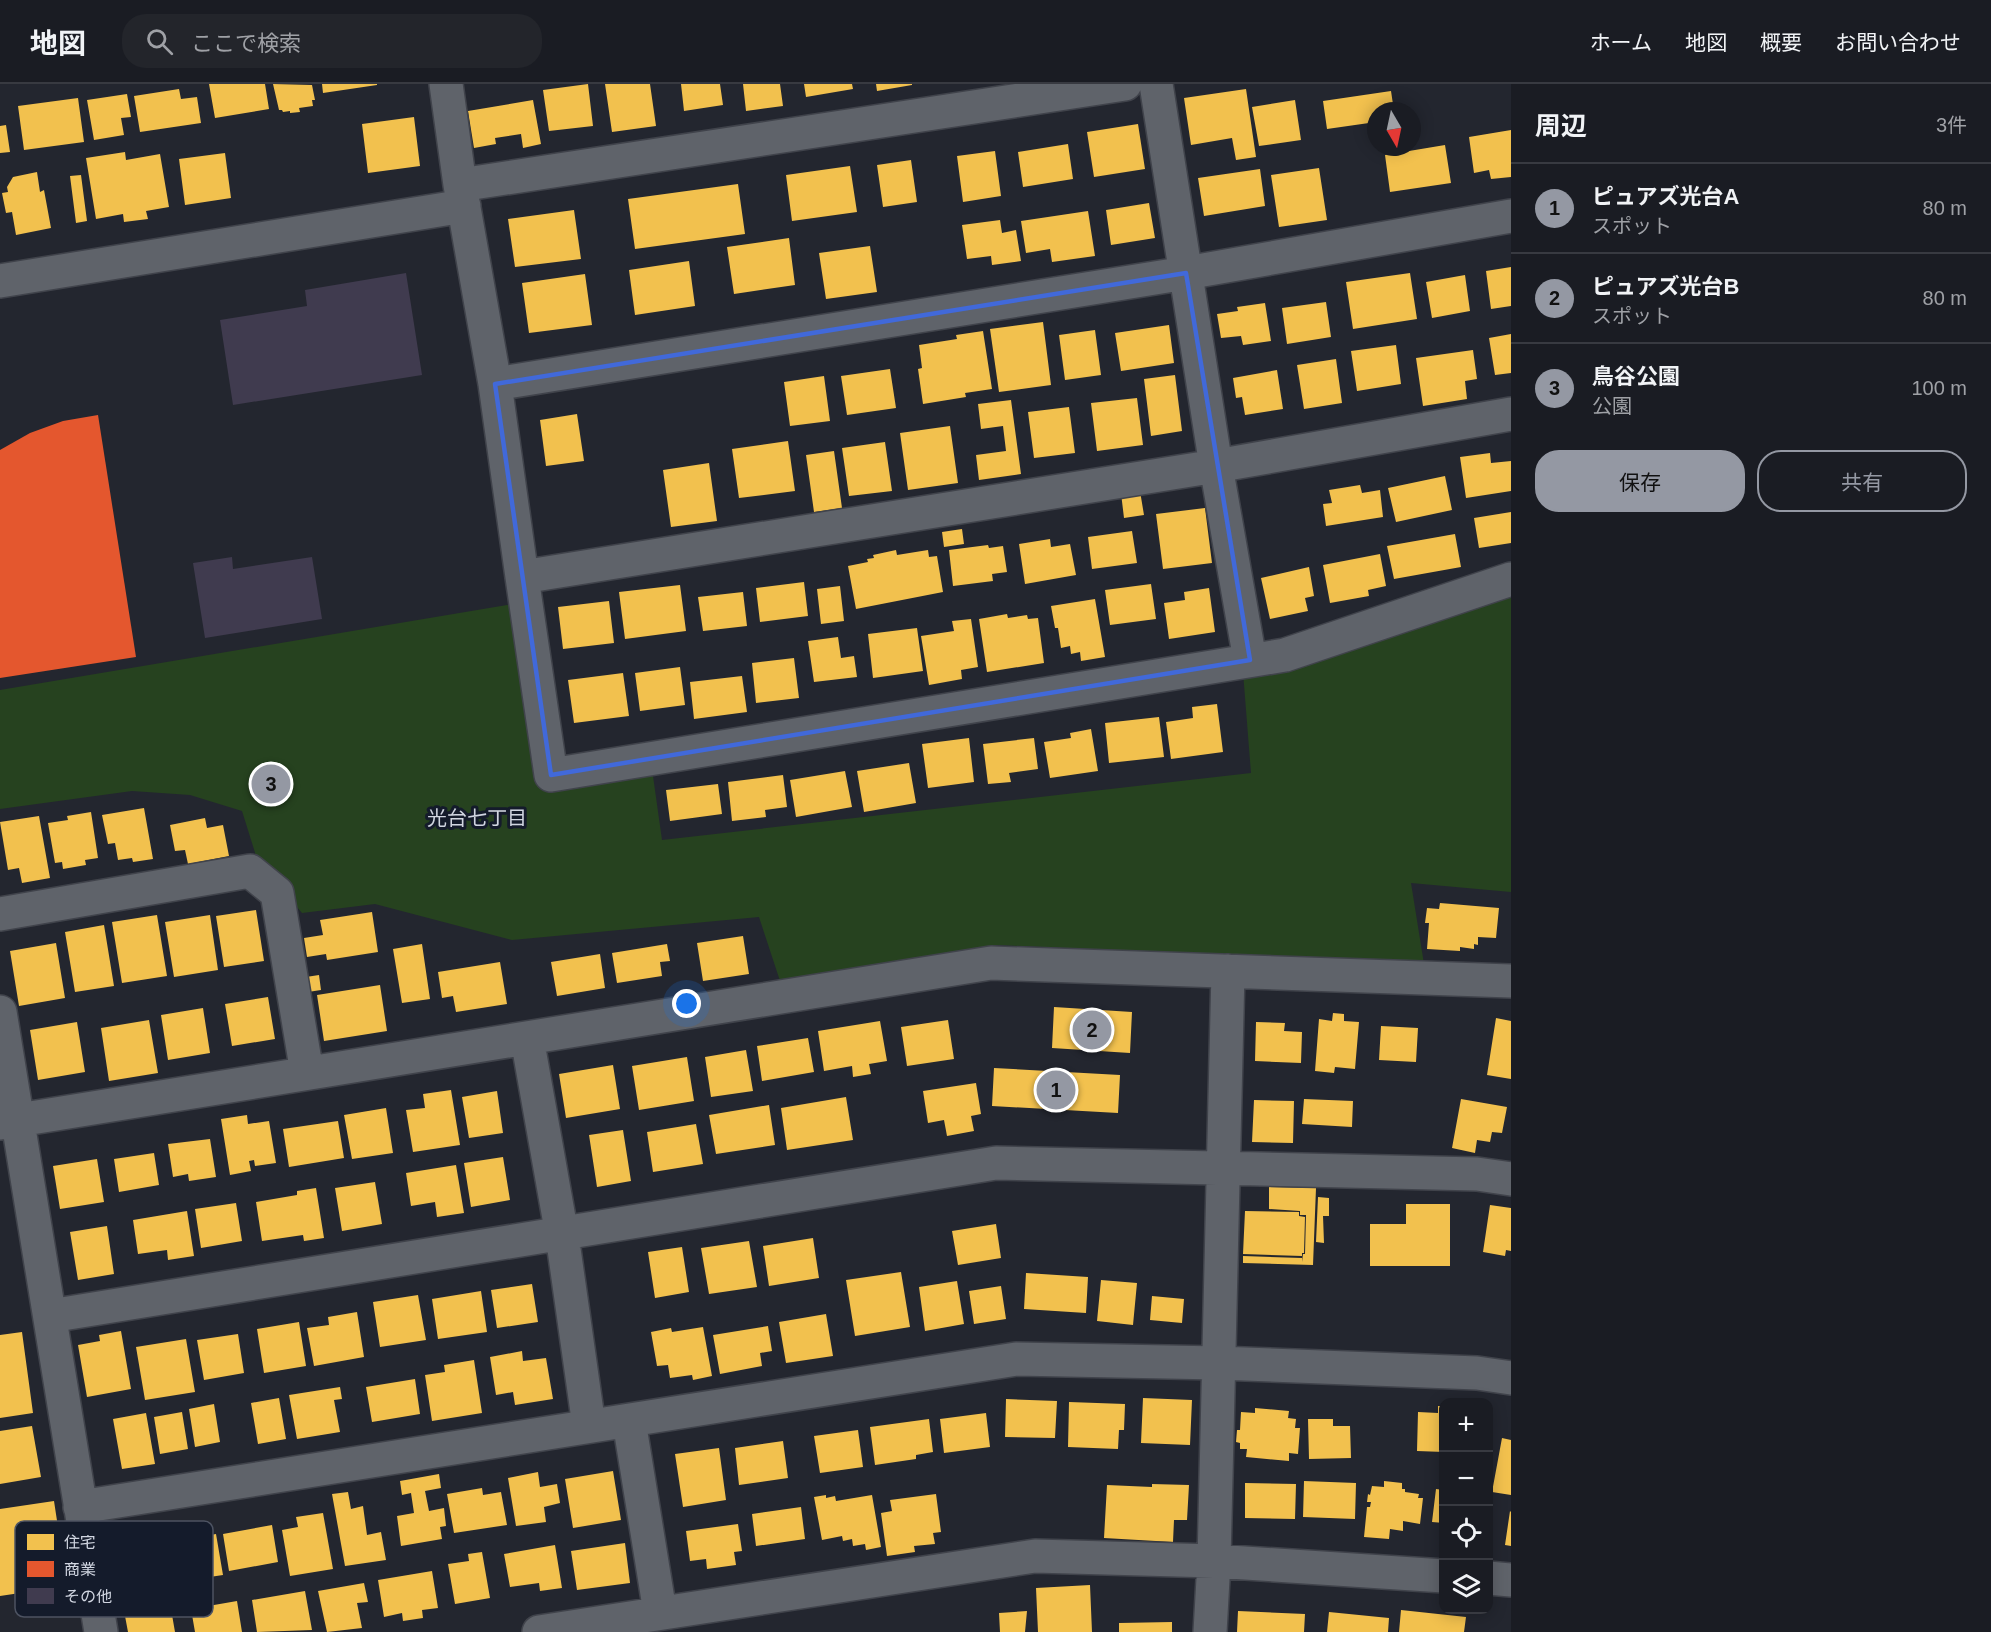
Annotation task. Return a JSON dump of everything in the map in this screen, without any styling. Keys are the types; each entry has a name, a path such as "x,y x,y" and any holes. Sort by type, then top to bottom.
{"street":[{"path":"446,84 462,195 495,384 552,775 1285,655 1511,579"},
{"path":"0,281 462,195 1125,84"},
{"path":"1156,84 1216,466 1250,660"},
{"path":"495,384 1186,273 1511,216"},
{"path":"522,577 1216,466 1511,414"},
{"path":"0,914 250,871 277,892 307,1073"},
{"path":"9,1121 991,963 1511,981"},
{"path":"1210,1632 1225,1167 1228,971"},
{"path":"0,1012 9,1121 50,1316 82,1521"},
{"path":"527,1038 562,1235 589,1426"},
{"path":"50,1316 996,1164 1477,1174 1511,1179"},
{"path":"80,1507 1016,1359 1477,1373 1511,1378"},
{"path":"629,1421 660,1612"},
{"path":"539,1632 1035,1556 1214,1561 1439,1576"},
{"path":"1493,1578 1511,1580"},
{"path":"98,1617 101,1632"}],"highlighted area":[{"path":"1186,273 1250,660 551,775 495,384"}],"green space":[{"path":"1511,590 1511,892 1411,883 1424,964 998,945 781,984 759,917 512,940 375,904 302,913 257,859 242,811 190,795 132,791 0,809 0,690 513,604 543,791 653,776 662,840 1251,773 1243,672"}],"building: 住宅":[{"path":"209,84 265,84 269,109 215,118"},
{"path":"273,84 312,85 315,100 312,100 313,106 299,108 300,112 290,113 290,111 279,110"},
{"path":"322,84 377,84 377,85 323,93"},
{"path":"588,84 593,126 549,131 543,90"},
{"path":"605,84 650,84 656,126 612,132"},
{"path":"681,84 720,84 723,105 684,111"},
{"path":"743,84 780,84 783,106 746,111"},
{"path":"804,84 852,84 853,89 806,97"},
{"path":"876,84 912,84 912,85 877,91"},
{"path":"179,89 181,99 197,97 201,123 140,132 134,96"},
{"path":"1246,89 1256,157 1236,160 1232,138 1191,145 1184,98"},
{"path":"1391,91 1393,102 1367,102 1367,123 1327,129 1323,101"},
{"path":"127,94 131,117 121,118 124,135 94,140 87,100"},
{"path":"78,98 84,142 24,150 18,106"},
{"path":"533,100 541,144 523,148 521,134 495,138 496,144 474,148 468,111"},
{"path":"1295,100 1301,140 1259,146 1252,107"},
{"path":"414,117 420,166 368,173 362,124"},
{"path":"1138,124 1145,169 1094,177 1087,132"},
{"path":"6,125 10,152 0,153 0,126"},
{"path":"1511,130 1511,177 1491,179 1489,170 1474,173 1469,137"},
{"path":"1068,144 1073,179 1023,187 1018,152"},
{"path":"1445,145 1451,183 1390,192 1385,156 1421,156 1421,149"},
{"path":"995,151 1001,196 963,202 957,156"},
{"path":"125,152 126,160 160,154 169,207 146,211 148,219 124,222 123,214 96,219 86,158"},
{"path":"225,153 231,198 185,205 179,159"},
{"path":"911,160 917,202 883,207 877,165"},
{"path":"850,166 857,212 792,221 786,175"},
{"path":"1319,168 1327,220 1279,227 1271,175"},
{"path":"1260,169 1265,206 1204,216 1198,178"},
{"path":"37,172 40,192 44,190 51,228 16,235 12,212 6,213 2,193 8,192 7,187 13,177"},
{"path":"81,175 87,221 76,223 70,176"},
{"path":"738,184 745,234 635,249 628,199"},
{"path":"1149,203 1155,238 1111,245 1106,210"},
{"path":"574,210 581,259 515,267 508,219"},
{"path":"1088,211 1095,256 1052,262 1050,249 1026,253 1021,221"},
{"path":"1000,220 1002,233 1016,230 1021,261 992,265 991,256 967,259 962,225"},
{"path":"789,238 795,285 734,294 727,247"},
{"path":"870,246 877,292 826,299 819,253"},
{"path":"689,261 695,306 635,315 629,270"},
{"path":"1511,267 1511,306 1491,309 1486,271"},
{"path":"1410,273 1417,319 1353,329 1346,282"},
{"path":"585,274 592,325 529,333 522,283"},
{"path":"1465,275 1470,311 1432,318 1426,282"},
{"path":"1326,302 1331,337 1287,344 1282,308"},
{"path":"1265,303 1271,341 1243,345 1241,336 1221,338 1217,314 1238,311 1237,307"},
{"path":"1043,322 1051,385 999,392 990,329"},
{"path":"1169,325 1174,363 1121,371 1115,333"},
{"path":"1095,330 1101,375 1065,380 1059,335"},
{"path":"983,331 992,389 965,393 966,397 923,404 918,369 922,368 919,345 957,339 956,335"},
{"path":"1511,334 1511,373 1495,375 1489,338"},
{"path":"1396,345 1401,384 1357,391 1351,351"},
{"path":"1473,350 1477,379 1465,381 1467,399 1423,406 1416,358"},
{"path":"1336,359 1342,403 1304,409 1297,365"},
{"path":"890,369 896,408 847,415 841,376"},
{"path":"1277,370 1283,409 1245,415 1242,397 1236,398 1233,378"},
{"path":"1175,375 1182,431 1151,436 1144,379"},
{"path":"824,376 830,421 790,426 784,382"},
{"path":"1137,398 1143,445 1097,451 1091,403"},
{"path":"1011,400 1021,474 979,480 976,455 1006,451 1003,426 981,429 978,404"},
{"path":"1069,407 1075,453 1034,458 1028,412"},
{"path":"577,414 584,461 546,466 540,420"},
{"path":"950,426 958,483 908,490 900,433"},
{"path":"788,441 795,491 739,498 732,449"},
{"path":"885,442 892,491 849,496 842,448"},
{"path":"834,451 842,508 814,512 806,455"},
{"path":"1490,453 1491,463 1511,461 1511,491 1466,498 1460,457"},
{"path":"709,463 717,521 671,527 663,470"},
{"path":"1445,476 1452,510 1396,522 1388,488"},
{"path":"1360,485 1362,493 1380,490 1383,517 1326,526 1323,504 1332,503 1329,490"},
{"path":"1140,491 1144,515 1124,518 1121,493"},
{"path":"1205,508 1212,563 1163,569 1156,514"},
{"path":"1511,512 1511,543 1479,548 1474,518"},
{"path":"962,529 964,544 944,547 942,532"},
{"path":"1132,531 1137,563 1092,569 1088,537"},
{"path":"1455,534 1461,567 1394,579 1387,546"},
{"path":"1050,539 1051,547 1070,544 1076,575 1025,584 1019,544"},
{"path":"988,545 989,548 1003,546 1007,572 992,574 993,581 953,586 949,550"},
{"path":"896,550 897,555 928,550 929,557 937,556 943,592 856,609 848,566 868,562 867,559 874,558 873,555"},
{"path":"1380,554 1386,586 1368,590 1369,596 1330,603 1323,565"},
{"path":"1309,567 1314,596 1305,598 1308,611 1270,619 1261,578"},
{"path":"804,582 808,616 760,622 756,588"},
{"path":"1151,584 1156,619 1110,625 1105,590"},
{"path":"680,585 686,631 625,639 619,592"},
{"path":"840,586 844,621 821,624 817,589"},
{"path":"1209,588 1215,632 1169,639 1164,603 1185,600 1184,592"},
{"path":"743,592 747,626 703,631 698,597"},
{"path":"1095,599 1105,657 1081,661 1080,652 1071,654 1070,646 1061,648 1051,606"},
{"path":"609,601 614,643 563,649 558,607"},
{"path":"1007,614 1008,618 1027,615 1028,619 1038,618 1044,663 987,672 979,619"},
{"path":"971,619 978,667 961,670 962,679 929,685 921,636 954,631 952,621"},
{"path":"917,628 923,671 873,678 868,634"},
{"path":"838,637 841,658 854,656 857,677 814,682 808,641"},
{"path":"794,658 799,698 756,703 752,663"},
{"path":"680,667 685,705 640,711 635,673"},
{"path":"623,673 629,716 574,723 568,680"},
{"path":"742,676 747,712 694,719 690,682"},
{"path":"1217,704 1223,752 1171,759 1166,722 1193,718 1192,707"},
{"path":"1159,717 1164,757 1109,763 1105,723"},
{"path":"1091,729 1098,771 1050,778 1044,742 1071,738 1070,733"},
{"path":"969,738 974,782 928,788 922,744"},
{"path":"1034,738 1038,769 1009,773 1011,782 988,784 983,744"},
{"path":"909,763 916,803 864,812 857,771"},
{"path":"845,771 852,807 796,817 790,780"},
{"path":"783,775 787,807 765,810 766,817 732,821 728,782"},
{"path":"718,784 722,814 670,821 666,790"},
{"path":"144,808 153,859 133,862 132,858 118,860 115,843 108,844 102,815"},
{"path":"91,812 98,858 85,860 86,865 63,869 62,862 55,863 48,823 68,820 67,816"},
{"path":"39,816 50,878 22,883 19,868 8,870 0,822"},
{"path":"205,818 207,828 223,825 229,856 188,864 185,850 175,851 170,825"},
{"path":"1440,903 1499,908 1496,938 1478,937 1478,945 1474,944 1474,949 1460,947 1460,951 1427,949 1429,923 1425,923 1427,908 1439,909"},
{"path":"256,910 264,961 224,967 216,916"},
{"path":"372,912 378,952 327,960 326,954 307,957 304,938 323,935 320,920"},
{"path":"157,915 167,976 122,983 112,922"},
{"path":"210,915 218,970 174,977 165,922"},
{"path":"104,925 114,986 75,992 65,932"},
{"path":"743,936 749,974 703,981 697,943"},
{"path":"56,943 65,998 19,1006 10,951"},
{"path":"422,944 430,999 402,1003 393,949"},
{"path":"667,944 670,961 660,962 662,976 617,983 612,953"},
{"path":"600,954 605,988 557,996 551,962"},
{"path":"500,962 507,1004 456,1012 453,996 442,998 438,972"},
{"path":"319,975 321,990 308,992 306,977"},
{"path":"380,985 387,1031 324,1041 317,995"},
{"path":"268,997 275,1039 232,1046 225,1004"},
{"path":"1054,1007 1132,1012 1130,1053 1052,1048"},
{"path":"203,1008 210,1053 168,1060 161,1015"},
{"path":"1333,1013 1344,1014 1344,1021 1359,1022 1355,1069 1335,1067 1334,1073 1315,1071 1319,1019 1332,1021"},
{"path":"1496,1018 1511,1021 1511,1079 1487,1075"},
{"path":"149,1020 158,1073 109,1081 101,1028"},
{"path":"948,1020 954,1059 907,1066 901,1027"},
{"path":"880,1021 887,1061 869,1064 871,1074 853,1077 852,1066 824,1071 818,1031"},
{"path":"77,1022 85,1072 38,1080 30,1030"},
{"path":"1256,1022 1285,1023 1284,1031 1302,1032 1301,1063 1255,1061"},
{"path":"1381,1026 1418,1028 1416,1062 1379,1060"},
{"path":"808,1038 814,1072 762,1081 757,1046"},
{"path":"746,1050 753,1091 711,1097 705,1057"},
{"path":"687,1057 694,1101 639,1110 632,1066"},
{"path":"613,1065 620,1109 566,1118 559,1074"},
{"path":"994,1068 1120,1075 1118,1113 992,1106"},
{"path":"976,1083 981,1114 971,1116 974,1131 947,1136 944,1120 928,1123 923,1091"},
{"path":"451,1090 460,1145 413,1152 406,1110 425,1108 423,1094"},
{"path":"497,1091 503,1133 469,1138 462,1097"},
{"path":"846,1097 853,1140 787,1150 781,1108"},
{"path":"1304,1099 1353,1101 1352,1127 1302,1124"},
{"path":"1461,1099 1507,1107 1502,1133 1492,1132 1490,1142 1477,1140 1475,1153 1452,1148"},
{"path":"1254,1100 1294,1101 1293,1143 1252,1142"},
{"path":"769,1105 775,1145 716,1154 709,1115"},
{"path":"386,1108 393,1153 352,1159 344,1115"},
{"path":"247,1115 248,1124 269,1121 276,1163 255,1166 254,1160 249,1161 251,1171 230,1175 221,1119"},
{"path":"338,1121 344,1158 289,1167 283,1129"},
{"path":"696,1124 703,1164 653,1172 647,1132"},
{"path":"623,1130 631,1181 597,1187 589,1135"},
{"path":"210,1139 216,1177 189,1181 188,1174 173,1177 168,1144"},
{"path":"154,1153 159,1185 119,1192 114,1159"},
{"path":"503,1157 510,1200 471,1207 464,1163"},
{"path":"97,1159 104,1202 60,1209 53,1166"},
{"path":"456,1165 464,1213 437,1217 435,1202 411,1206 406,1173"},
{"path":"375,1182 382,1224 342,1231 335,1188"},
{"path":"1269,1187 1316,1188 1313,1265 1243,1263 1243,1256 1302,1258 1302,1262 1303,1254 1305,1254 1306,1215 1300,1215 1300,1211 1269,1209"},
{"path":"316,1188 324,1238 304,1241 303,1235 262,1241 256,1202 297,1195 297,1191"},
{"path":"1318,1197 1329,1198 1329,1216 1323,1216 1324,1243 1316,1242"},
{"path":"236,1203 242,1241 201,1248 195,1209"},
{"path":"1406,1204 1450,1204 1450,1266 1370,1266 1370,1224 1406,1224"},
{"path":"1490,1205 1511,1208 1511,1251 1506,1250 1505,1256 1483,1252"},
{"path":"187,1211 194,1256 168,1260 167,1250 138,1254 133,1220"},
{"path":"1245,1211 1299,1212 1299,1216 1305,1217 1302,1256 1243,1254"},
{"path":"996,1224 1001,1258 958,1265 952,1231"},
{"path":"107,1226 114,1274 78,1280 70,1232"},
{"path":"813,1238 819,1278 769,1286 763,1246"},
{"path":"749,1241 757,1287 709,1294 701,1248"},
{"path":"682,1247 689,1292 655,1298 648,1252"},
{"path":"901,1272 910,1327 855,1336 846,1280"},
{"path":"1026,1273 1088,1277 1086,1313 1024,1309"},
{"path":"1101,1280 1137,1283 1133,1325 1097,1321"},
{"path":"957,1281 964,1324 925,1331 919,1287"},
{"path":"532,1284 538,1322 497,1328 491,1290"},
{"path":"1001,1286 1006,1319 974,1324 969,1291"},
{"path":"481,1291 487,1332 438,1339 432,1299"},
{"path":"418,1295 426,1340 380,1347 373,1302"},
{"path":"1152,1296 1184,1299 1182,1323 1150,1320"},
{"path":"357,1312 364,1357 314,1366 307,1328 329,1325 328,1317"},
{"path":"826,1314 833,1356 786,1363 779,1322"},
{"path":"299,1322 306,1366 264,1373 257,1329"},
{"path":"768,1326 772,1351 760,1353 762,1366 720,1374 713,1335"},
{"path":"703,1327 712,1376 693,1380 692,1375 670,1378 668,1365 657,1366 651,1332 671,1328 672,1332"},
{"path":"121,1331 131,1389 87,1397 78,1345 100,1341 99,1335"},
{"path":"22,1332 33,1413 0,1418 0,1335"},
{"path":"238,1334 244,1373 204,1380 197,1340"},
{"path":"186,1339 195,1392 145,1400 136,1347"},
{"path":"522,1351 523,1361 546,1358 553,1399 515,1405 513,1392 496,1395 490,1357"},
{"path":"474,1360 482,1413 432,1421 425,1375 445,1372 444,1365"},
{"path":"415,1379 420,1414 372,1422 366,1387"},
{"path":"340,1387 342,1399 334,1400 340,1432 297,1439 289,1395"},
{"path":"279,1398 286,1439 258,1444 251,1403"},
{"path":"1143,1398 1192,1400 1190,1445 1141,1443"},
{"path":"1006,1399 1057,1401 1055,1438 1005,1437"},
{"path":"1069,1402 1125,1404 1124,1430 1119,1430 1118,1449 1068,1447"},
{"path":"214,1404 220,1442 195,1447 189,1409"},
{"path":"1439,1406 1439,1452 1417,1451 1418,1412 1438,1413"},
{"path":"1255,1408 1289,1411 1288,1418 1296,1419 1295,1428 1300,1428 1298,1454 1289,1453 1289,1461 1246,1457 1247,1449 1240,1449 1240,1443 1236,1442 1237,1430 1240,1430 1241,1412 1255,1413"},
{"path":"182,1412 188,1449 160,1454 154,1417"},
{"path":"146,1413 155,1464 122,1469 113,1419"},
{"path":"986,1413 990,1447 944,1453 940,1419"},
{"path":"929,1419 933,1452 916,1455 916,1459 875,1465 870,1427"},
{"path":"1308,1419 1333,1419 1333,1426 1350,1426 1351,1458 1309,1459"},
{"path":"32,1426 41,1477 0,1484 0,1431"},
{"path":"858,1430 863,1467 820,1473 814,1436"},
{"path":"1502,1438 1511,1440 1511,1495 1493,1492"},
{"path":"783,1441 788,1478 739,1485 735,1448"},
{"path":"719,1448 726,1500 683,1507 675,1454"},
{"path":"613,1471 621,1520 573,1528 565,1479"},
{"path":"538,1472 540,1487 557,1484 560,1503 544,1507 546,1522 516,1526 508,1478"},
{"path":"439,1474 441,1488 425,1491 429,1511 444,1508 446,1526 440,1527 442,1539 401,1546 397,1516 414,1513 411,1493 402,1495 400,1481"},
{"path":"1304,1481 1356,1483 1355,1519 1303,1517"},
{"path":"1384,1481 1402,1483 1402,1489 1405,1489 1405,1492 1419,1494 1418,1498 1423,1498 1420,1524 1403,1521 1403,1531 1390,1529 1389,1539 1364,1537 1367,1507 1370,1507 1371,1502 1367,1502 1368,1494 1370,1495 1372,1486 1384,1487"},
{"path":"1245,1483 1296,1484 1295,1519 1245,1518"},
{"path":"1152,1484 1189,1485 1187,1520 1174,1520 1173,1542 1104,1538 1107,1485 1152,1487"},
{"path":"482,1488 483,1495 501,1492 507,1525 454,1533 447,1494"},
{"path":"1436,1489 1439,1489 1439,1523 1432,1522"},
{"path":"348,1492 351,1509 363,1506 367,1535 381,1532 386,1560 345,1566 332,1494"},
{"path":"936,1494 941,1532 933,1533 935,1544 914,1546 915,1552 887,1556 881,1513 892,1511 890,1500"},
{"path":"826,1495 826,1498 835,1496 836,1501 872,1495 881,1547 866,1550 865,1544 853,1546 852,1539 843,1541 842,1536 822,1540 814,1497"},
{"path":"54,1501 57,1521 15,1521 15,1594 0,1596 0,1509"},
{"path":"801,1507 805,1539 756,1546 752,1514"},
{"path":"1511,1512 1511,1546 1505,1545"},
{"path":"323,1513 333,1569 290,1576 282,1530 298,1527 296,1517"},
{"path":"738,1524 742,1551 734,1552 736,1565 707,1569 706,1559 690,1561 686,1531"},
{"path":"272,1525 278,1562 229,1571 223,1534"},
{"path":"216,1534 223,1575 213,1576 213,1535"},
{"path":"625,1543 630,1583 577,1590 571,1551"},
{"path":"555,1545 562,1588 540,1591 539,1583 510,1587 504,1554"},
{"path":"482,1552 490,1598 455,1604 448,1564 469,1561 468,1554"},
{"path":"432,1571 438,1608 422,1610 423,1618 403,1621 402,1613 384,1617 378,1580"},
{"path":"364,1583 368,1602 357,1603 362,1628 327,1632 318,1591"},
{"path":"1090,1585 1092,1632 1038,1632 1036,1588"},
{"path":"305,1591 312,1630 257,1632 252,1600"},
{"path":"237,1601 242,1632 195,1632 192,1617 213,1617 213,1605"},
{"path":"1401,1610 1466,1617 1464,1632 1399,1632"},
{"path":"1027,1611 1025,1632 1000,1632 999,1613"},
{"path":"1238,1611 1305,1614 1304,1632 1237,1632"},
{"path":"1329,1612 1389,1618 1388,1632 1327,1632"},
{"path":"125,1617 172,1617 175,1632 128,1632"},
{"path":"1172,1622 1172,1632 1119,1632 1119,1623"}],"building: 商業":[{"path":"98,415 136,657 0,678 0,450 30,433 63,421"}],"building: その他":[{"path":"406,273 422,375 233,405 220,320 307,306 305,290"},
{"path":"232,557 233,569 312,557 322,619 205,638 193,563"}],"place":[{"name":"鳥谷公園","path":"271,784"},
{"name":"ピュアズ光台B","path":"1092,1030"},
{"name":"ピュアズ光台A","path":"1056,1090"}],"district":[{"name":"光台七丁目","path":"477,818"}]}
